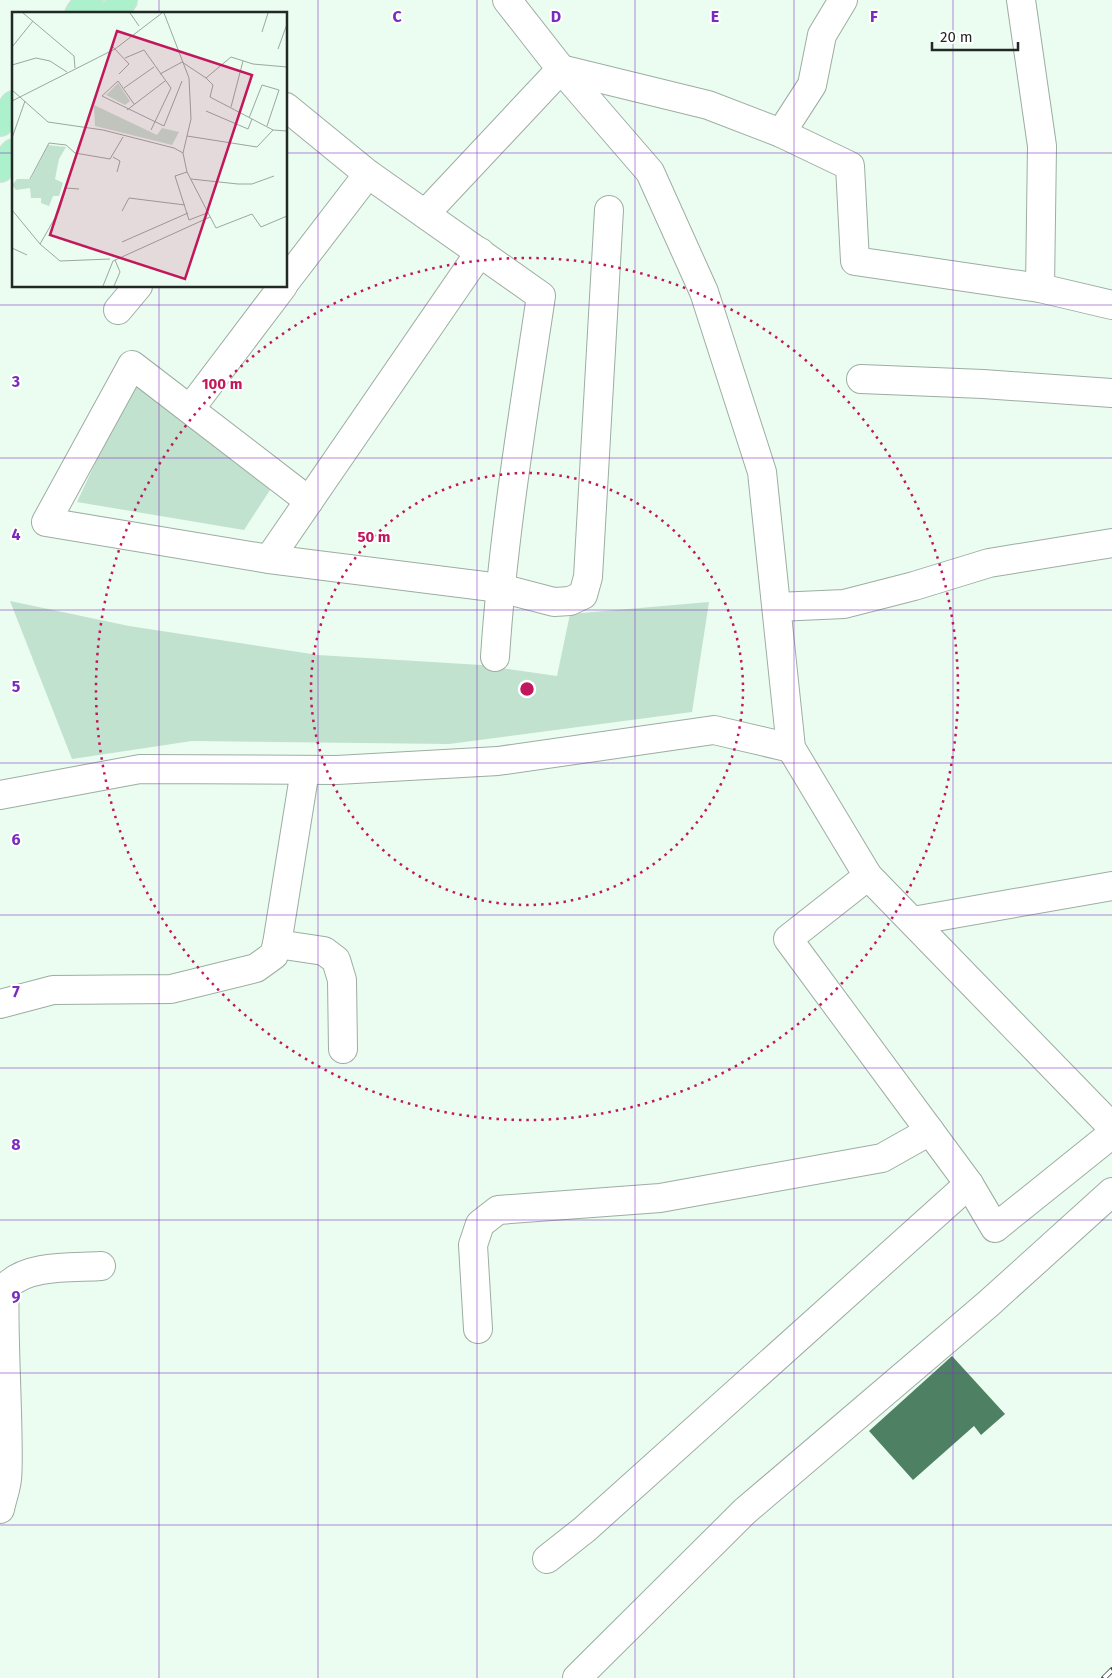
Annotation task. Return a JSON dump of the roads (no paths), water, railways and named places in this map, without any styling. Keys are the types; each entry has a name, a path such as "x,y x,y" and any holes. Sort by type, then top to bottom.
{"main road":[{"path":"80,12 89,0"},
{"path":"114,12 123,0"},
{"path":"0,123 12,107"},
{"path":"0,168 12,155"}],"street":[{"path":"507,0 561,69 650,172 704,292 762,472 791,748 868,876 1112,1127"},
{"path":"781,133 812,85 822,35 843,0"},
{"path":"1021,0 1042,146 1040,288"},
{"path":"561,69 708,105 781,133 850,166 855,261 1040,288 1112,305"},
{"path":"425,214 561,69"},
{"path":"288,109 368,174 541,296 513,482 500,588 496,656"},
{"path":"0,123 12,129"},
{"path":"288,278 368,174"},
{"path":"309,501 132,365 46,522 269,559 500,588 554,602 570,601 583,595 588,577 609,210"},
{"path":"269,559 480,252"},
{"path":"118,310 136,288"},
{"path":"190,409 281,288"},
{"path":"861,379 983,384 1112,393"},
{"path":"777,607 844,604 989,564 1112,544"},
{"path":"0,795 140,769 337,770 498,761 714,730 791,748"},
{"path":"0,1004 53,990 171,989 256,968 274,955 305,770"},
{"path":"868,876 788,939 969,1184 995,1228 1112,1134"},
{"path":"913,921 1112,886"},
{"path":"277,944 324,951 336,960 342,980 343,1048"},
{"path":"478,1329 473,1245 480,1224 498,1210 660,1198 882,1158 930,1131"},
{"path":"547,1560 585,1529 969,1184"},
{"path":"577,1678 745,1511 988,1304 1112,1192"},
{"path":"0,1509 7,1478 1,1309 4,1288 16,1278 36,1270 101,1266"}],"railway":[{"path":"1104,1678 1112,1670"}]}
